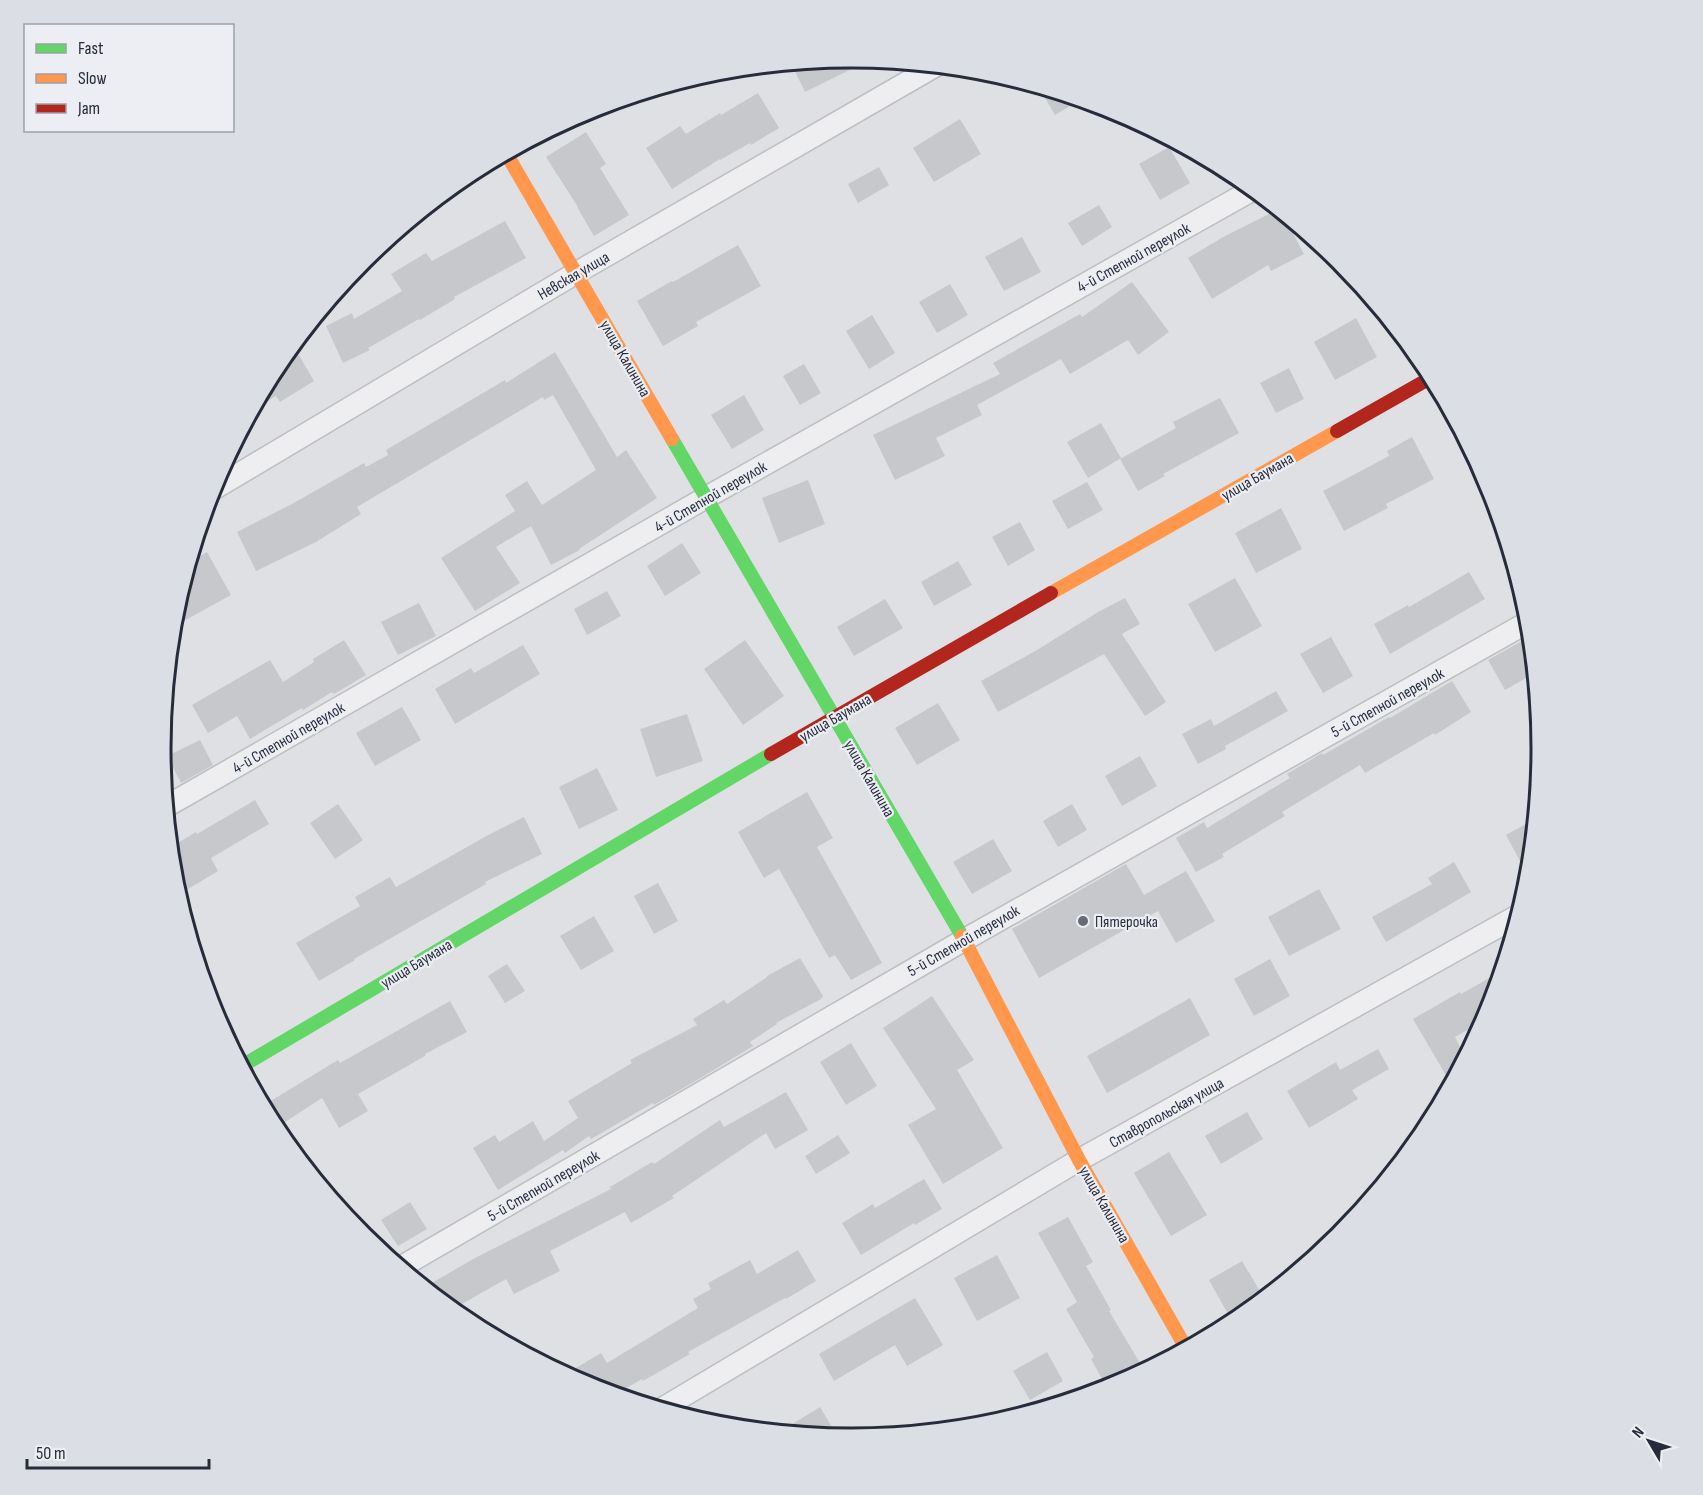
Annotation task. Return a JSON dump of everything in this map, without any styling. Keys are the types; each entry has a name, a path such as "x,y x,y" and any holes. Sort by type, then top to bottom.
{"street":[{"name":"Невская улица","path":"225,482 576,273 928,72"},
{"name":"улица Калинина","path":"510,160 964,939 1079,1160 1182,1341"},
{"name":"4-й Степной переулок","path":"174,802 1245,194"},
{"name":"улица Баумана","path":"249,1062 834,717 1424,381"},
{"name":"5-й Степной переулок","path":"408,1263 964,939 1520,627"},
{"name":"Ставропольская улица","path":"672,1403 1079,1160 1509,921"}],"building":[{"path":"854,68 805,92 794,70"},
{"path":"758,93 779,128 751,145 750,143 720,159 672,189 646,148 680,126 686,134"},
{"path":"1044,96 1072,105 1055,115"},
{"path":"960,119 981,154 934,182 913,148"},
{"path":"586,132 606,164 600,168 629,215 594,236 546,157"},
{"path":"1169,147 1190,183 1160,200 1139,164"},
{"path":"879,167 889,185 858,203 848,184"},
{"path":"1099,205 1112,227 1082,246 1068,223"},
{"path":"1271,213 1290,228 1304,254 1271,271 1268,265 1212,299 1188,258"},
{"path":"505,221 526,258 454,297 455,299 420,320 368,348 370,350 343,363 326,326 352,313 354,319 402,291 391,274 426,253 432,261"},
{"path":"1022,237 1041,272 1004,291 985,257"},
{"path":"738,245 761,286 696,322 698,326 663,346 637,301"},
{"path":"1132,282 1169,332 1138,355 1128,340 1070,374 1061,359 977,405 982,415 936,438 945,456 895,480 873,435 1000,374 993,363 1080,314 1082,317"},
{"path":"950,284 968,315 937,333 919,302"},
{"path":"872,315 895,353 869,369 846,331"},
{"path":"1356,318 1377,357 1335,380 1314,342"},
{"path":"555,352 617,457 626,450 657,498 580,550 551,565 531,526 496,547 520,583 475,611 441,558 515,511 505,495 527,481 542,505 596,470 553,395 544,400 543,397 357,507 361,514 316,542 256,571 237,532 364,463 366,467 388,455 386,450 505,380 506,383"},
{"path":"298,353 314,381 280,402 276,396 266,402"},
{"path":"804,364 821,393 800,405 783,376"},
{"path":"1289,368 1304,399 1276,413 1260,383"},
{"path":"744,395 764,430 732,449 711,415"},
{"path":"1220,398 1239,433 1163,474 1165,476 1138,491 1120,459 1176,428 1173,422"},
{"path":"1101,423 1121,458 1088,478 1067,442"},
{"path":"1412,437 1434,479 1386,504 1388,508 1344,531 1323,491 1389,456 1387,451"},
{"path":"808,480 825,524 779,543 762,498"},
{"path":"1087,482 1103,510 1068,529 1052,501"},
{"path":"1281,508 1302,549 1256,573 1235,533"},
{"path":"1020,522 1035,550 1008,566 992,537"},
{"path":"682,543 701,573 665,596 647,566"},
{"path":"207,552 231,595 184,621 195,572 200,556"},
{"path":"958,561 972,585 934,606 921,582"},
{"path":"1469,572 1485,599 1390,654 1374,624 1408,605 1409,607"},
{"path":"1235,578 1262,626 1215,652 1188,604"},
{"path":"607,591 621,616 587,635 574,609"},
{"path":"1125,598 1140,624 1122,634 1166,702 1145,716 1104,654 998,712 981,681"},
{"path":"885,599 903,628 854,656 837,627"},
{"path":"419,603 436,636 398,655 381,622"},
{"path":"1331,637 1353,676 1323,693 1300,654"},
{"path":"344,640 366,675 303,710 302,708 250,739 237,716 208,733 192,705 270,660 283,682 314,662 313,659"},
{"path":"745,640 784,696 743,725 704,669"},
{"path":"1523,641 1528,677 1505,690 1488,660"},
{"path":"523,645 540,674 455,724 435,689 471,668 474,673"},
{"path":"1452,681 1471,712 1435,735 1434,733 1365,773 1360,765 1282,812 1285,816 1222,854 1224,857 1196,872 1176,838 1204,822 1207,828 1290,778 1287,774 1322,753 1323,755 1390,718"},
{"path":"1276,691 1288,711 1225,746 1226,749 1198,764 1182,734 1211,719 1214,726"},
{"path":"938,703 960,740 917,765 895,728"},
{"path":"402,707 421,740 375,766 356,733"},
{"path":"687,714 703,761 656,777 640,729"},
{"path":"200,740 213,765 181,783 172,765 171,754"},
{"path":"1140,756 1157,786 1122,806 1105,776"},
{"path":"597,768 618,810 579,829 559,787"},
{"path":"807,792 833,838 817,847 882,963 851,980 835,955 829,958 779,869 764,878 738,832"},
{"path":"255,800 269,824 211,858 218,871 187,889 178,843 196,832 197,834"},
{"path":"338,804 363,840 335,859 310,823"},
{"path":"1072,804 1087,830 1058,847 1043,821"},
{"path":"524,817 542,854 485,882 486,884 319,981 296,943 360,906 355,897 390,877 396,887"},
{"path":"1527,823 1521,863 1506,835"},
{"path":"993,839 1012,871 972,894 953,862"},
{"path":"1454,862 1471,892 1386,942 1372,917 1432,884 1428,878"},
{"name":"Пятерочка","path":"1126,864 1144,895 1186,871 1215,921 1176,943 1158,911 1039,978 1012,929"},
{"path":"658,883 678,921 654,934 634,896"},
{"path":"1319,889 1341,929 1289,956 1268,917"},
{"path":"594,916 614,951 581,970 560,936"},
{"path":"800,958 823,996 821,999 776,1023 750,1042 753,1046 704,1076 591,1139 589,1136 565,1153 563,1150 498,1190 473,1148 495,1135 499,1142 533,1121 544,1141 578,1118 568,1101 632,1063 630,1060 697,1025 693,1019 724,1000 727,1004 767,976"},
{"path":"1270,959 1290,996 1254,1016 1234,979"},
{"path":"507,964 525,991 505,1003 488,976"},
{"path":"1491,977 1470,1028 1455,1037 1461,1048 1446,1076 1413,1019 1460,992 1461,994"},
{"path":"932,996 974,1060 957,1070 1003,1148 943,1184 908,1125 936,1109 883,1028"},
{"path":"1190,998 1210,1035 1107,1093 1087,1056"},
{"path":"450,1001 467,1032 358,1094 368,1111 339,1128 322,1098 284,1122 271,1101 338,1060 340,1063"},
{"path":"851,1043 877,1086 846,1105 820,1062"},
{"path":"1378,1049 1389,1069 1352,1090 1358,1099 1309,1128 1287,1091 1336,1062 1340,1070"},
{"path":"786,1092 808,1130 775,1149 766,1133 672,1196 674,1198 631,1223 625,1212 550,1251 560,1271 514,1294 506,1279 462,1304 433,1283 473,1259 611,1189 610,1187 652,1162 654,1164 720,1120 724,1127"},
{"path":"1247,1112 1263,1139 1221,1164 1205,1136"},
{"path":"838,1135 850,1153 816,1174 805,1156"},
{"path":"1169,1152 1207,1215 1171,1236 1134,1173"},
{"path":"924,1179 942,1209 861,1255 842,1223 873,1204 875,1208"},
{"path":"410,1202 427,1229 398,1246 381,1220"},
{"path":"1068,1217 1093,1262 1086,1266 1140,1363 1102,1379 1091,1359 1094,1357 1066,1309 1077,1302 1038,1233"},
{"path":"798,1250 816,1281 688,1352 690,1354 643,1381 642,1379 626,1388 575,1368 601,1353 607,1363 698,1308 693,1299 711,1289 708,1283 750,1260 757,1274"},
{"path":"997,1255 1020,1298 977,1321 954,1278"},
{"path":"1242,1261 1260,1291 1228,1314 1209,1280"},
{"path":"915,1298 943,1345 907,1366 895,1345 834,1381 819,1354"},
{"path":"1047,1352 1063,1381 1030,1400 1013,1371"},
{"path":"820,1407 832,1427 807,1426 791,1425"}],"traffic: fast":[{"path":"672,439 962,936"},
{"path":"249,1062 771,754"}],"traffic: slow":[{"path":"510,160 672,439"},
{"path":"1051,593 1337,431"},
{"path":"962,936 1079,1160 1182,1341"}],"traffic: jam":[{"path":"1337,431 1424,382"},
{"path":"771,754 1051,593"}],"place":[{"name":"Пятерочка","path":"1083,921"}]}
